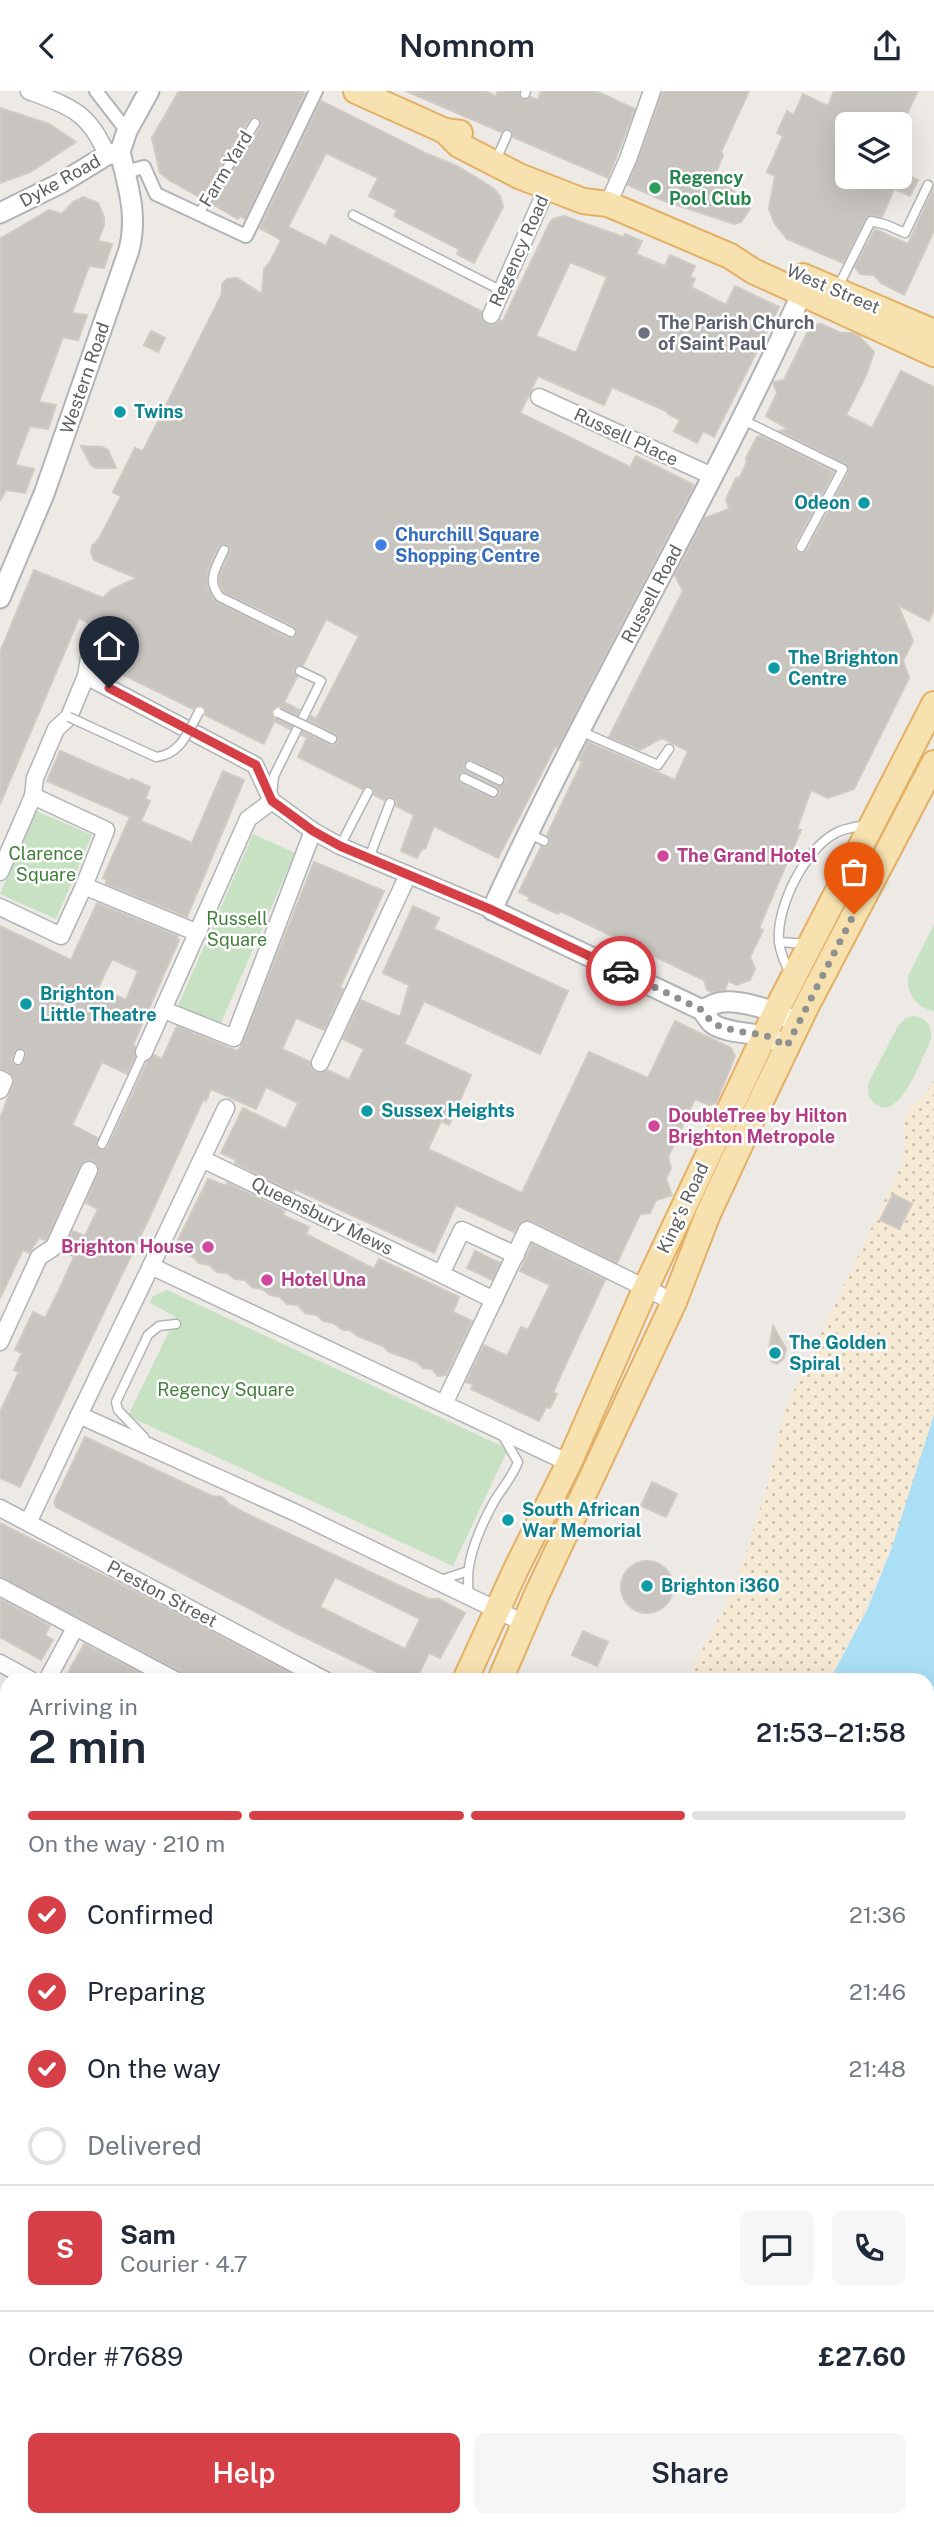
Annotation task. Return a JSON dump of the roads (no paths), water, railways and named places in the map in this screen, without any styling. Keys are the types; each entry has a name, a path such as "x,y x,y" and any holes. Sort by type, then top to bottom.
{"main road":[{"name":"West Street","path":"356,91 384,97 445,131 459,145 519,176 583,201 608,204 730,255 753,271 805,286 833,298 883,320 934,354"},
{"name":"West Street","path":"445,131 504,143 596,191 608,204"},
{"name":"West Street","path":"883,320 934,332"},
{"name":"King's Road","path":"468,1673 569,1463 646,1287 776,1011 934,704"},
{"name":"King's Road","path":"500,1673 674,1302 708,1214 787,1046 934,763"}],"street":[{"path":"29,91 65,106 88,120 114,154 149,91"},
{"path":"96,91 127,131"},
{"path":"125,172 144,167 156,194 246,236 316,91"},
{"path":"608,204 628,159 652,91"},
{"name":"Western Road","path":"0,598 48,482 130,250 134,233 134,209 125,172 114,154"},
{"name":"Dyke Road","path":"0,213 114,154"},
{"name":"Regency Road","path":"491,315 548,186"},
{"name":"Russell Road","path":"492,910 535,837 580,731 712,477 805,286"},
{"name":"Russell Place","path":"539,397 712,477"},
{"path":"0,871 33,796 35,778 56,729 69,717 86,676 95,641"},
{"path":"86,676 256,765 272,801 313,831 340,846 492,910 702,1010 713,1024 765,1035 787,1046"},
{"path":"0,907 61,936 85,886 106,829 33,796"},
{"path":"144,1052 248,819 272,801"},
{"path":"164,1010 234,1038 313,831"},
{"path":"320,1063 408,875"},
{"path":"85,886 198,933"},
{"path":"702,1010 719,1002 734,1003 776,1011 798,1023"},
{"path":"28,1523 226,1108"},
{"name":"Queensbury Mews","path":"202,1159 494,1300"},
{"path":"0,1342 39,1257 54,1247 89,1170"},
{"path":"441,1274 462,1230 516,1255"},
{"path":"444,1404 527,1230 674,1302"},
{"path":"151,1266 569,1463"},
{"path":"79,1415 294,1512 524,1623"},
{"name":"Preston Street","path":"0,1508 312,1673"},
{"path":"0,1587 162,1673"},
{"path":"51,1673 75,1628"},
{"path":"0,1663 18,1673"}],"lane":[{"name":"Farm Yard","path":"198,215 255,123"},
{"path":"833,298 871,221 905,233 928,185"},
{"path":"353,215 502,291"},
{"path":"740,418 843,469 801,547"},
{"path":"224,550 212,580 220,597 291,632"},
{"path":"272,801 274,776 320,681 300,671"},
{"path":"69,717 156,757 177,749 199,712"},
{"path":"278,713 331,739"},
{"path":"580,731 658,765 669,749"},
{"path":"470,766 499,781"},
{"path":"464,778 493,792"},
{"path":"340,846 368,792"},
{"path":"369,858 390,803"},
{"path":"793,978 783,958 779,926 785,904 806,861 823,841 837,832 872,823"},
{"path":"779,942 810,945 832,957"},
{"path":"102,1144 144,1052"},
{"path":"176,1324 159,1327 148,1335 118,1394 116,1405 138,1434 188,1465"},
{"path":"468,1595 468,1571 472,1553 494,1502 518,1462 499,1430"},
{"path":"439,1581 468,1571"}],"water":[{"path":"934,1415 934,1673 834,1673 867,1610 891,1550"}],"place":[{"name":"Regency Pool Club","path":"655,188"},
{"name":"The Parish Church of Saint Paul","path":"644,333"},
{"name":"Twins","path":"120,412"},
{"name":"Odeon","path":"864,503"},
{"name":"Churchill Square Shopping Centre","path":"381,545"},
{"name":"The Brighton Centre","path":"774,668"},
{"name":"The Grand Hotel","path":"663,856"},
{"name":"Brighton Little Theatre","path":"26,1004"},
{"name":"Sussex Heights","path":"367,1111"},
{"name":"DoubleTree by Hilton Brighton Metropole","path":"654,1126"},
{"name":"Brighton House","path":"208,1247"},
{"name":"Hotel Una","path":"267,1280"},
{"name":"The Golden Spiral","path":"775,1353"},
{"name":"South African War Memorial","path":"508,1520"},
{"name":"Brighton i360","path":"647,1586"}],"park label":[{"name":"Clarence Square","path":"46,864"},
{"name":"Russell Square","path":"237,930"},
{"name":"Regency Square","path":"226,1390"}]}
